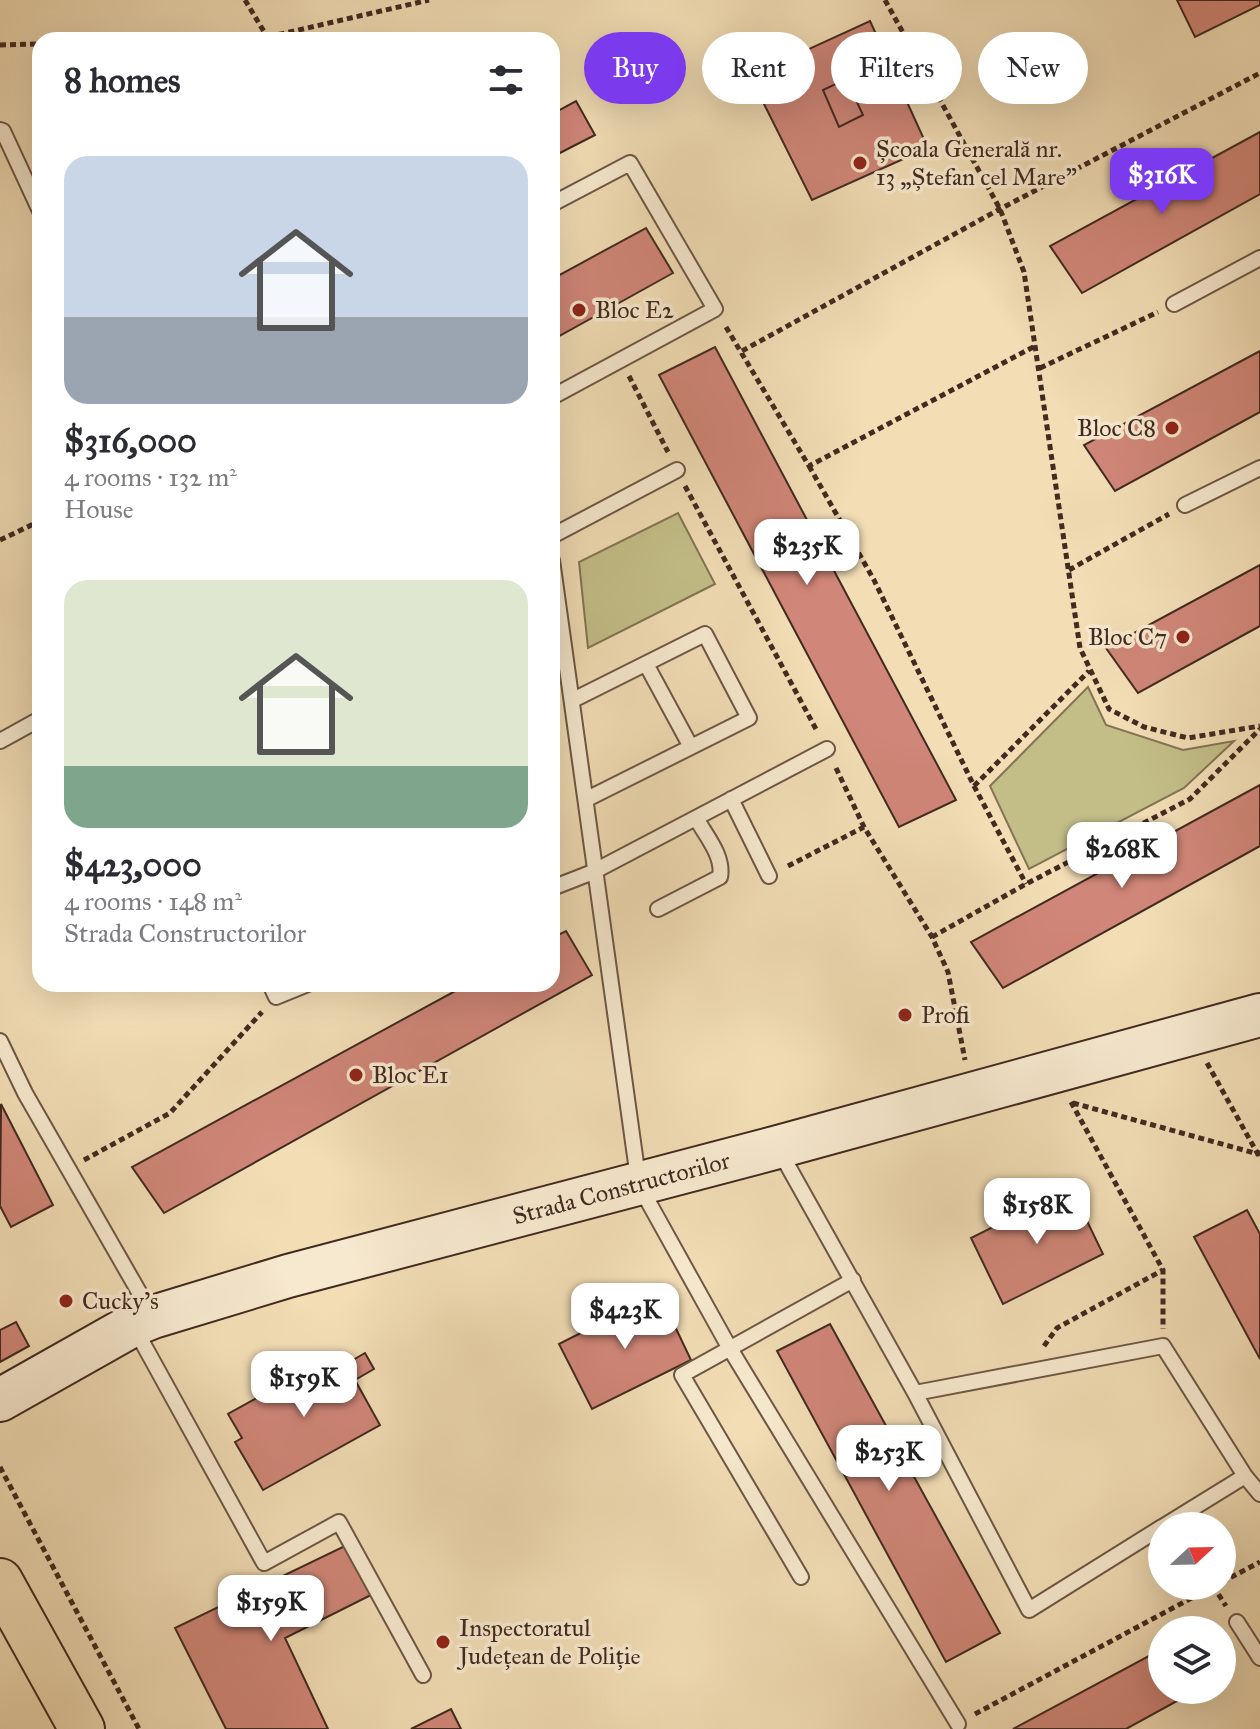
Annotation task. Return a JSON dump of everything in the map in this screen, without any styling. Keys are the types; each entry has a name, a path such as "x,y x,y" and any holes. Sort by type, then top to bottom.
{"main road":[{"path":"0,1581 82,1729"}],"street":[{"name":"Strada Constructorilor","path":"0,1400 143,1321 288,1276 639,1185 972,1093 1064,1087 1191,1034 1260,1015"}],"lane":[{"path":"0,130 32,194"},
{"path":"560,200 630,163 715,309 560,393"},
{"path":"1174,304 1260,258"},
{"path":"1185,505 1260,468"},
{"path":"560,532 677,470"},
{"path":"560,621 639,1185 729,1347 958,1724"},
{"path":"573,700 705,634 749,718 587,799"},
{"path":"646,664 691,747"},
{"path":"0,741 32,723"},
{"path":"560,885 593,872 827,749"},
{"path":"731,799 769,876"},
{"path":"658,909 720,877 722,868 717,855 696,818"},
{"path":"0,1041 68,1169 264,1563 339,1522 423,1675"},
{"path":"778,1147 915,1393 1029,1610 1148,1536"},
{"path":"801,1577 682,1375 853,1280"},
{"path":"915,1393 1163,1346 1245,1476 1260,1494"},
{"path":"1187,1512 1245,1476"},
{"path":"1237,1622 1260,1658"}],"path":[{"path":"245,0 265,32"},
{"path":"294,32 429,0"},
{"path":"885,0 1000,209 1024,272 1080,648 1109,709 1144,727 1188,738 1260,728"},
{"path":"0,45 32,44"},
{"path":"742,351 1000,209 1260,73"},
{"path":"1040,368 1174,304"},
{"path":"715,309 874,580 974,786 1026,884"},
{"path":"809,466 1037,345"},
{"path":"621,360 827,749 864,827 932,937 948,972 972,1093"},
{"path":"1069,570 1185,505"},
{"path":"0,540 32,525"},
{"path":"974,786 1090,671"},
{"path":"932,937 1190,799 1260,728"},
{"path":"769,876 864,827"},
{"path":"68,1169 170,1113 271,992"},
{"path":"1191,1034 1259,1154"},
{"path":"1064,1087 1259,1154"},
{"path":"1064,1087 1163,1270 1163,1346"},
{"path":"1025,1370 1057,1328 1163,1270"},
{"path":"0,1467 139,1729"},
{"path":"1236,1575 1260,1562"},
{"path":"958,1724 1188,1600"}],"shaded area":[{"path":"678,513 715,584 588,648 579,562"},
{"path":"1088,687 1106,725 1183,750 1234,741 1184,788 1029,869 990,786"}],"building":[{"path":"1177,0 1260,0 1260,5 1195,37"},
{"path":"870,21 875,32 846,32"},
{"path":"831,39 831,86 823,90 839,127 863,115 858,104 908,104 928,148 812,200 764,104 815,104 815,46"},
{"path":"831,86 831,104 858,104 863,115 839,127 823,90"},
{"path":"576,101 595,135 560,153 560,110"},
{"path":"1260,132 1260,194 1082,293 1050,246"},
{"name":"Bloc E2","path":"646,228 673,273 560,336 560,275"},
{"path":"715,347 956,800 899,827 659,375"},
{"name":"Bloc C8","path":"1260,351 1260,412 1115,491 1084,445"},
{"name":"Bloc C7","path":"1260,565 1260,626 1138,693 1106,648"},
{"path":"1260,785 1260,846 1003,988 971,942"},
{"name":"Bloc E1","path":"566,931 592,975 164,1213 132,1167 453,992 560,992 560,934"},
{"path":"1,1104 53,1205 11,1227 0,1206"},
{"path":"1071,1188 1103,1254 1003,1304 971,1238"},
{"path":"1247,1210 1260,1234 1260,1359 1194,1237"},
{"path":"659,1293 691,1360 592,1409 559,1344"},
{"path":"16,1322 29,1346 0,1362 0,1330"},
{"path":"830,1324 1000,1633 946,1662 777,1351"},
{"path":"339,1352 346,1364 365,1353 374,1369 355,1380 380,1425 263,1490 235,1442 242,1438 228,1414"},
{"path":"351,1543 379,1591 285,1638 328,1729 226,1729 175,1628"},
{"path":"1148,1657 1148,1704 1172,1704 1126,1729 1013,1729"},
{"path":"451,1709 461,1729 411,1729"}],"place":[{"name":"Școala Generală nr. 13 „Ștefan cel Mare”","path":"860,163"},
{"name":"Bloc E2","path":"579,310"},
{"name":"Bloc C8","path":"1172,428"},
{"name":"Bloc C7","path":"1183,637"},
{"name":"Profi","path":"905,1015"},
{"name":"Bloc E1","path":"356,1075"},
{"name":"Cucky's","path":"66,1301"},
{"name":"Inspectoratul Județean de Poliție","path":"443,1642"}]}
